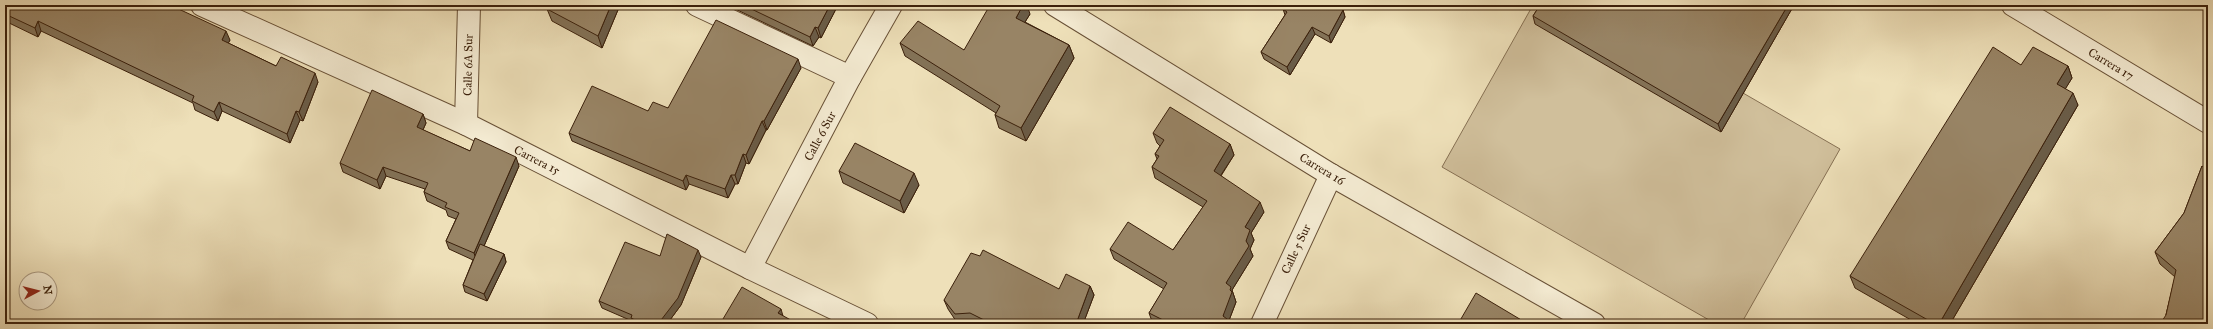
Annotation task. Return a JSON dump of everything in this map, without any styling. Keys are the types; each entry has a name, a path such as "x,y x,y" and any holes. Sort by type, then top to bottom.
{"street":[{"name":"Carrera 15","path":"202,5 466,124 750,268 866,324"},
{"name":"Calle 6A Sur","path":"466,124 469,5"},
{"path":"697,5 850,78"},
{"name":"Calle 6 Sur","path":"750,268 850,78 891,5"},
{"name":"Carrera 16","path":"1055,5 1331,175 1594,324"},
{"name":"Carrera 17","path":"2013,5 2208,122"},
{"name":"Calle 5 Sur","path":"1262,324 1331,175"}],"shaded area":[{"path":"1533,5 1794,5 1743,93 1840,149 1741,324 1716,324 1442,167"}],"building":[{"path":"5,5 170,5 226,31 222,40 276,66 281,57 315,73 299,112 296,111 287,134 219,102 214,112 192,101 194,96 38,21 35,28 5,14"},
{"path":"549,5 611,5 598,36 547,9"},
{"path":"743,5 830,5 818,28 815,27 810,37"},
{"path":"990,5 1023,5 1016,18 1069,45 1021,128 995,115 1000,106 900,43 918,21 964,50"},
{"path":"1285,5 1333,5 1343,10 1329,36 1312,27 1287,67 1261,52 1287,12 1283,9"},
{"path":"1540,5 1788,5 1718,124 1533,16"},
{"path":"716,20 798,59 764,121 762,121 746,155 743,154 735,175 731,175 725,189 686,175 683,181 569,133 592,86 648,111 653,102 668,108"},
{"path":"1993,47 2021,65 2033,47 2068,66 2057,84 2073,93 1939,324 1935,324 1850,276"},
{"path":"372,90 423,114 417,127 470,151 475,138 516,157 474,253 446,241 459,213 445,207 447,203 424,192 428,183 383,167 377,180 340,163"},
{"path":"1170,107 1230,144 1214,171 1260,202 1245,227 1250,230 1246,241 1249,246 1226,283 1231,287 1230,290 1232,292 1223,316 1227,319 1224,324 1166,324 1167,322 1149,313 1167,283 1110,249 1128,222 1173,250 1207,201 1152,167 1159,156 1155,154 1164,140 1153,133"},
{"path":"855,143 914,173 900,201 839,171"},
{"path":"2202,166 2208,170 2208,324 2160,324 2166,315 2176,270 2155,252 2184,213"},
{"path":"667,234 698,250 678,298 658,324 643,324 631,318 632,315 599,301 625,242 660,256"},
{"path":"480,244 504,254 484,294 463,285"},
{"path":"983,250 1059,289 1066,274 1090,286 1076,324 992,324 970,313 955,314 944,300 971,253 980,256"},
{"path":"742,287 781,309 778,313 798,324 720,324"},
{"path":"1476,293 1528,324 1458,324"}]}
